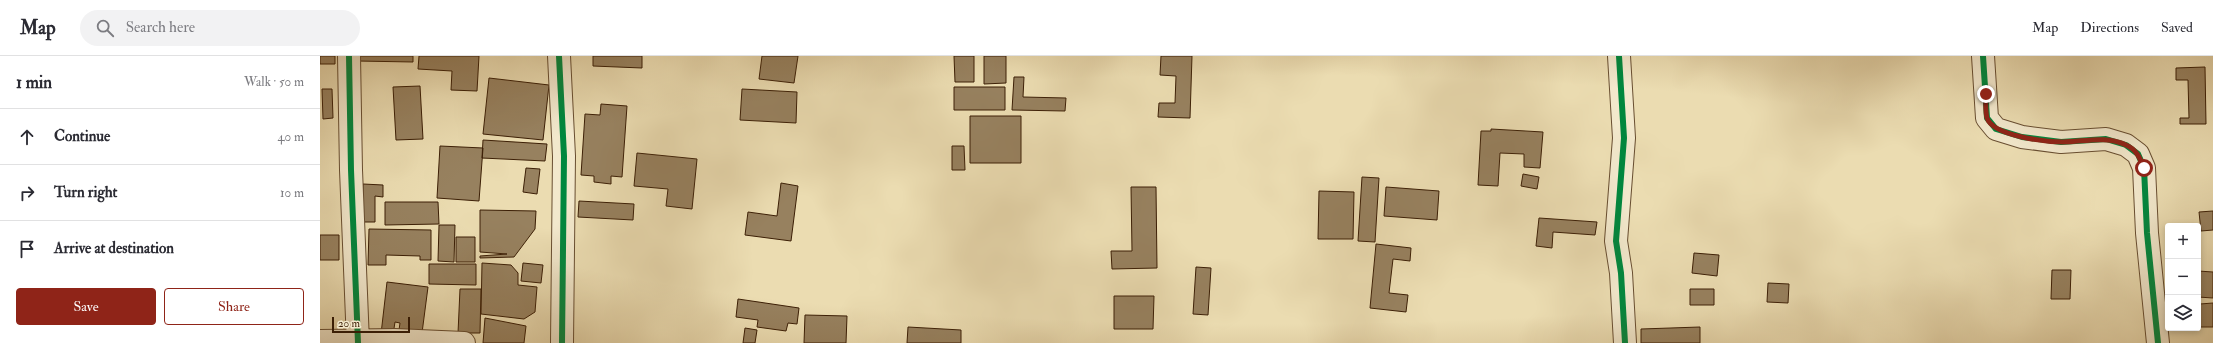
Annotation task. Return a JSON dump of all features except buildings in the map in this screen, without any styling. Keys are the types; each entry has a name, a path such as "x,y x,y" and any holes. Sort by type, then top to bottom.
{"street":[{"path":"349,56 351,170 358,342"},
{"path":"559,56 564,156 562,343"},
{"path":"1619,56 1624,138 1616,241 1621,273 1625,343"},
{"path":"1983,56 1987,118 1996,129 2022,137 2061,142 2106,139 2126,145 2138,154 2144,168 2147,233 2158,343"},
{"path":"320,341 358,342 395,340 464,342"}],"cycle path":[{"path":"349,56 351,170 358,343"},
{"path":"559,56 564,156 562,343"},
{"path":"1619,56 1624,138 1616,241 1621,273 1625,343"},
{"path":"1983,56 1987,118 1996,129 2022,137 2061,142 2106,139 2126,145 2138,154 2144,168 2147,233 2158,343"}],"route":[{"path":"1986,94 1987,118 1996,129 2022,137 2061,142 2106,139 2126,145 2138,154 2144,168"}]}
